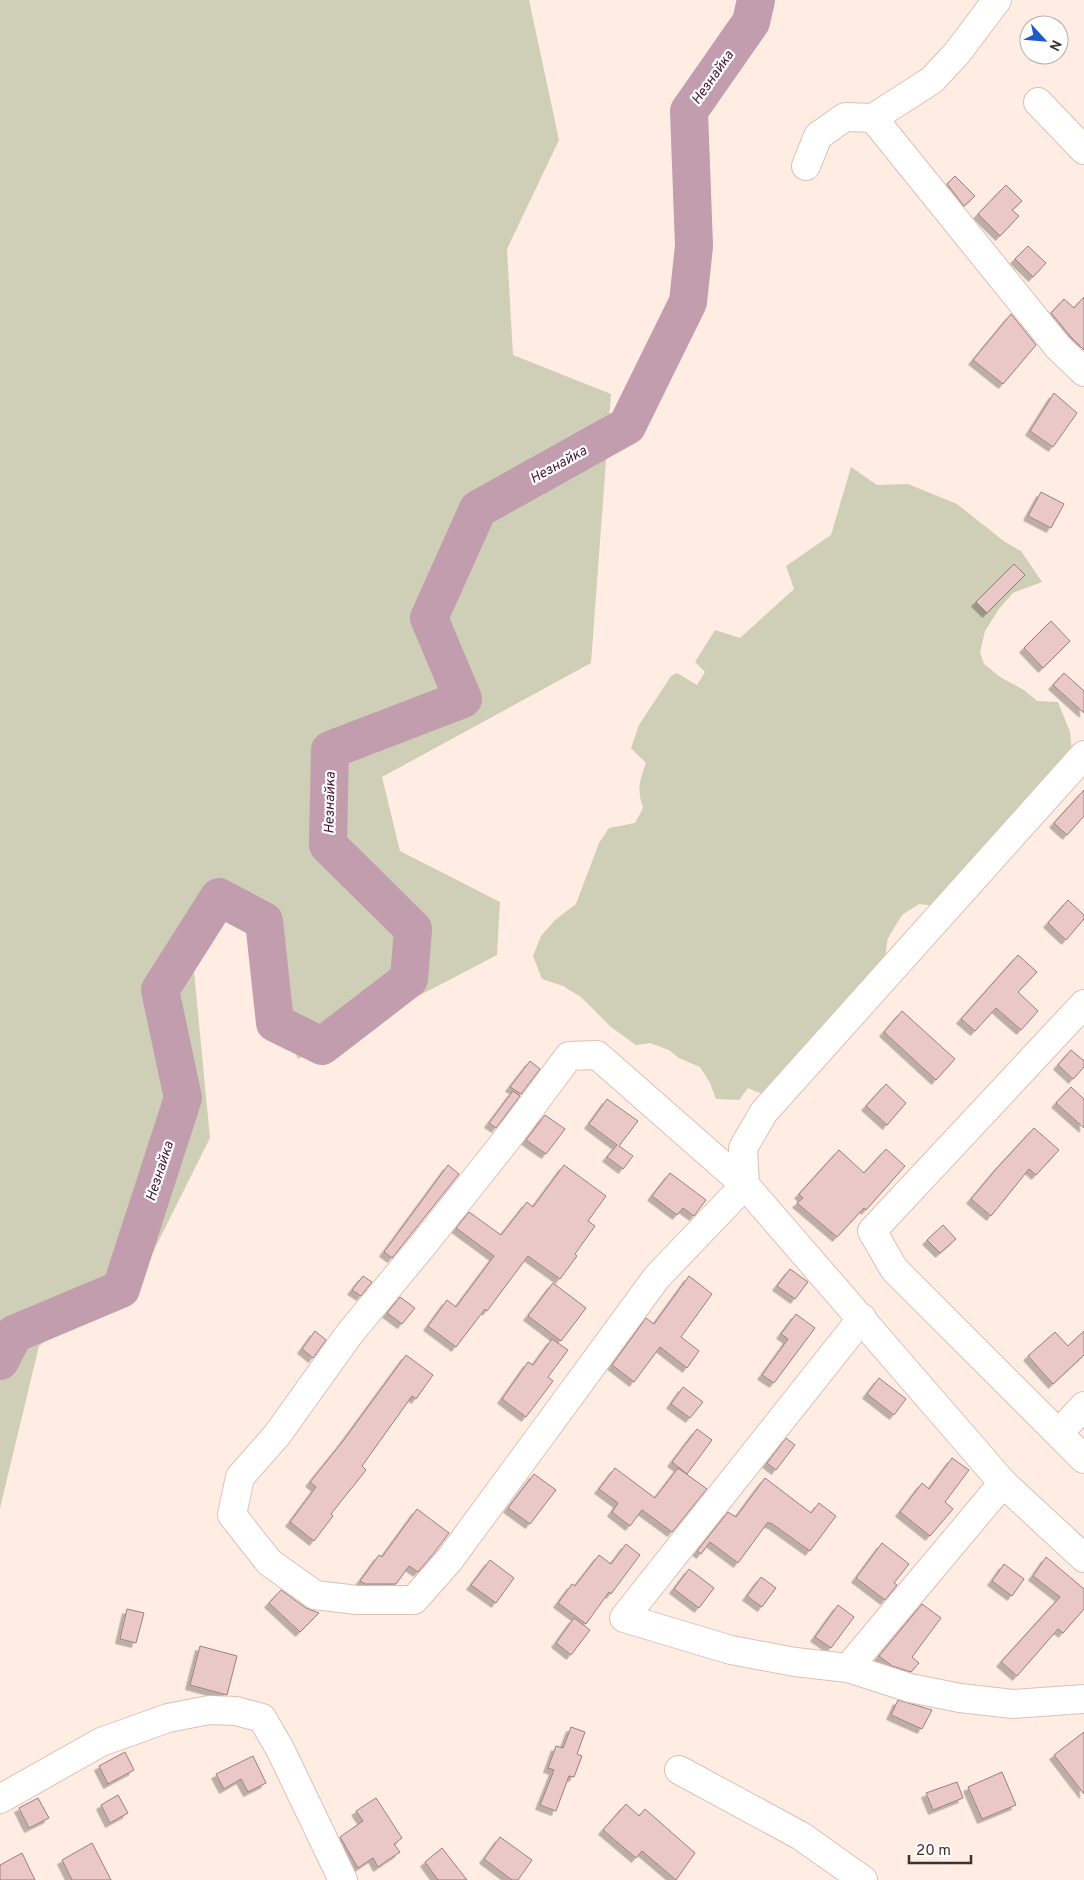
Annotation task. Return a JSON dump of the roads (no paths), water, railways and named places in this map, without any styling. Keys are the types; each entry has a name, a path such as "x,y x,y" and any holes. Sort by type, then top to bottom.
{"street":[{"path":"806,166 818,136 845,117 873,118 932,80 957,53 997,0"},
{"path":"1038,102 1084,150"},
{"path":"873,118 1058,347 1084,372"},
{"path":"1084,755 764,1112 743,1148 745,1185 658,1277 450,1559 414,1600 357,1600 315,1595 269,1562 232,1515 240,1476 277,1435 350,1334 470,1187 569,1056 596,1054 745,1185 1003,1483 1084,1558"},
{"path":"1084,1004 872,1231 894,1269 1084,1459"},
{"path":"862,1318 624,1618 731,1650 795,1662 848,1668 910,1688 960,1698 1013,1704 1084,1699"},
{"path":"1059,1433 1084,1406"},
{"path":"848,1668 1003,1483"},
{"path":"0,1799 101,1742 168,1718 209,1710 236,1711 262,1718 280,1749 343,1880"},
{"path":"679,1770 801,1836 863,1880"}],"waterway":[{"name":"Незнайка","path":"0,1361 14,1334 121,1289 183,1098 160,990 219,897 264,921 275,1023 322,1046 409,979 413,929 328,845 330,750 463,699 429,618 478,509 627,426 688,302 694,246 689,111 751,22 756,0"}]}
